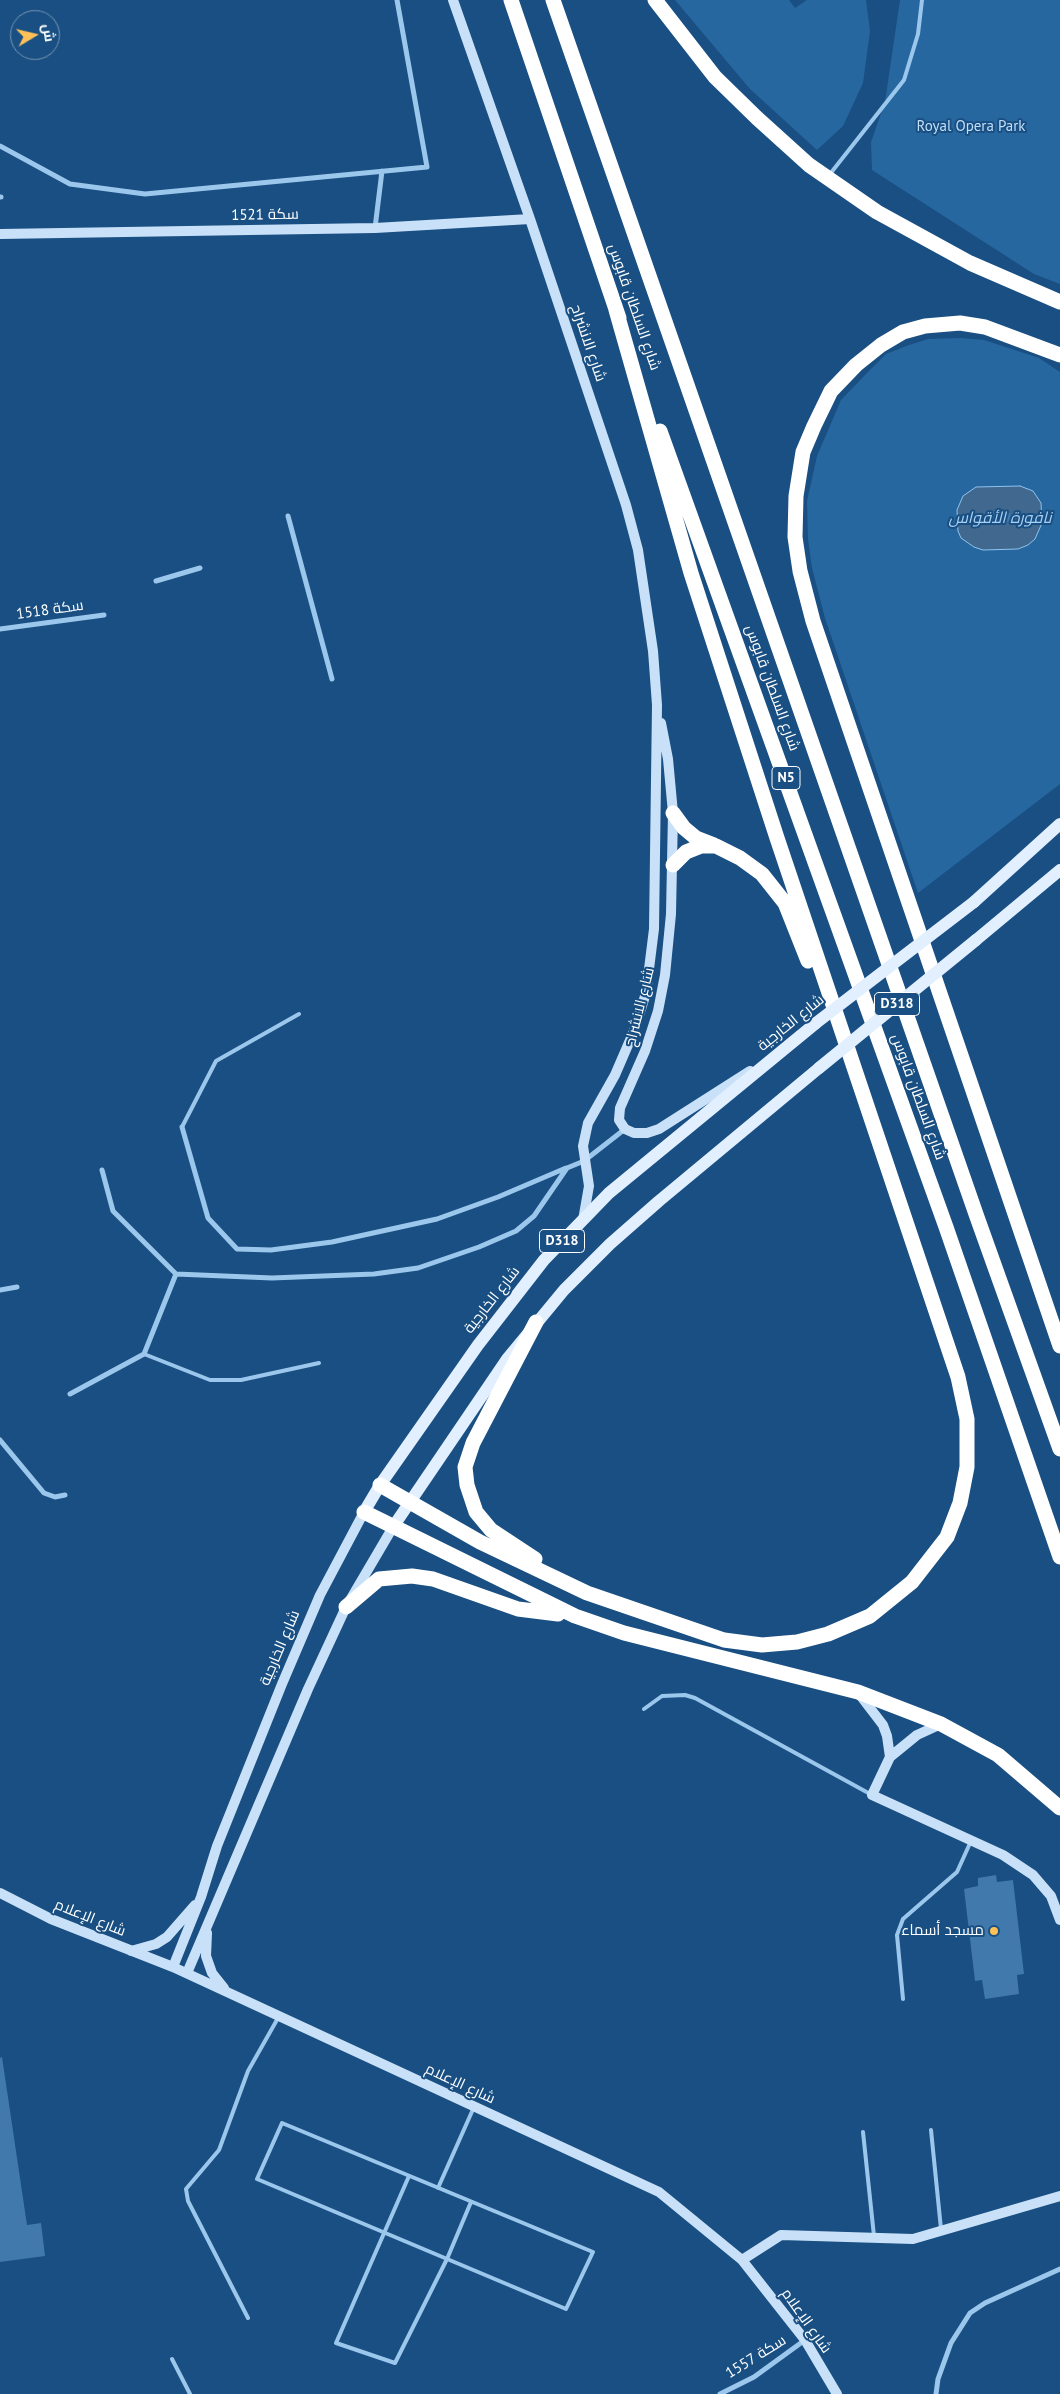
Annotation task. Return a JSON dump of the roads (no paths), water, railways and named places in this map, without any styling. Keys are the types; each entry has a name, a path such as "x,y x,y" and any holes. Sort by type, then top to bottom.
{"highway":[{"name":"شارع السلطان قابوس","path":"511,0 616,310 946,1227 1060,1556"},
{"name":"شارع السلطان قابوس","path":"553,0 977,1217 1060,1449"},
{"path":"656,0 715,76 809,165 877,212 970,263 1060,302"},
{"path":"380,1485 480,1542 587,1593 724,1640 762,1645 797,1642 828,1634 870,1616 912,1582 947,1537 960,1503 967,1467 967,1419 958,1377 691,573 616,310"},
{"path":"1060,357 1044,348 986,327 960,323 925,326 903,332 881,345 856,365 832,391 814,426 803,452 796,496 795,537 800,571 813,621 1060,1346"},
{"path":"673,813 684,828 696,838 740,858 762,874 785,903 816,984 850,1054"},
{"path":"673,865 686,852 701,846 716,846"},
{"path":"536,1322 473,1443 465,1467 467,1485 476,1512 491,1530 587,1593"},
{"path":"364,1512 575,1616 624,1633 858,1692 941,1724 998,1755 1060,1808"},
{"path":"346,1606 379,1579 412,1576 433,1579 518,1609 575,1616"}],"main road":[{"name":"شارع الخارجية","path":"364,1512 380,1485 507,1306 544,1260 610,1193 816,1023 974,902 1060,824"},
{"name":"D318","path":"393,1527 507,1359 536,1322 610,1244 819,1068 1060,870"}],"street":[{"path":"0,146 70,184 145,194 427,167 397,0"},
{"name":"شارع الانشراح","path":"453,0 612,460 638,550 648,609 657,705 668,759 673,813 671,914 665,975 658,1011 645,1051 620,1108 619,1120 625,1128"},
{"path":"375,228 382,171"},
{"name":"سكة 1521","path":"0,234 375,228 530,219"},
{"path":"288,516 332,679"},
{"path":"156,581 200,568"},
{"name":"سكة 1518","path":"0,629 104,615"},
{"name":"شارع الانشراح","path":"583,1220 589,1186 583,1146 588,1122 615,1075 634,1031 646,993 654,929 657,705"},
{"path":"656,756 663,794 673,813"},
{"path":"182,1127 208,1218 237,1249 270,1250 332,1242 437,1219 498,1198 584,1161 625,1128 634,1133 647,1133 659,1129 784,1050"},
{"path":"102,1170 113,1211 176,1274 272,1278 374,1274 418,1268 479,1247 516,1231 534,1216 567,1168"},
{"path":"70,1394 144,1354 176,1274"},
{"path":"0,1290 16,1287"},
{"path":"0,1440 44,1493 55,1497 65,1495"},
{"name":"شارع الخارجية","path":"173,1967 201,1897 217,1846 282,1684 320,1595 364,1512"},
{"name":"D318","path":"187,1973 304,1699 346,1606 393,1527"},
{"path":"858,1692 883,1725 887,1736 890,1757"},
{"path":"941,1724 917,1735 890,1757 872,1795 1003,1855 1033,1875 1051,1896 1060,1920"},
{"name":"شارع الإعلام","path":"0,1893 51,1919 187,1973 659,2192 742,2260 805,2340 837,2394"},
{"path":"131,1951 156,1944 168,1937 201,1897"},
{"path":"210,1917 206,1938 206,1956 212,1973 227,1992"},
{"path":"742,2260 781,2235 913,2239 1060,2196"},
{"path":"936,2394 938,2380 951,2342 970,2313 985,2303 1060,2269"},
{"name":"سكة 1557","path":"720,2394 754,2377 805,2340"}],"lane":[{"path":"827,178 904,80 918,34 922,0"},
{"path":"182,1127 216,1061 299,1014"},
{"path":"144,1354 210,1380 241,1380 320,1363"},
{"path":"644,1709 662,1696 685,1695 695,1698 872,1795"},
{"path":"903,1999 897,1935 903,1919 957,1872 970,1841"},
{"path":"248,2318 188,2201 186,2189 219,2150 248,2071 279,2016"},
{"path":"438,2188 474,2107"},
{"path":"282,2123 409,2176 593,2252 566,2309 257,2178 282,2123"},
{"path":"931,2130 941,2231"},
{"path":"863,2132 874,2238"},
{"path":"409,2176 336,2343 395,2363 447,2259 471,2202"},
{"path":"172,2359 190,2394"}],"water":[{"name":"نافورة الأقواس","path":"1020,486 1033,491 1041,503 1042,523 1035,539 1028,545 1018,549 983,550 974,547 961,538 958,531 957,510 963,496 976,487"}],"place":[{"name":"مسجد أسماء","path":"994,1931"}],"park label":[{"name":"Royal Opera Park","path":"971,127"}]}
